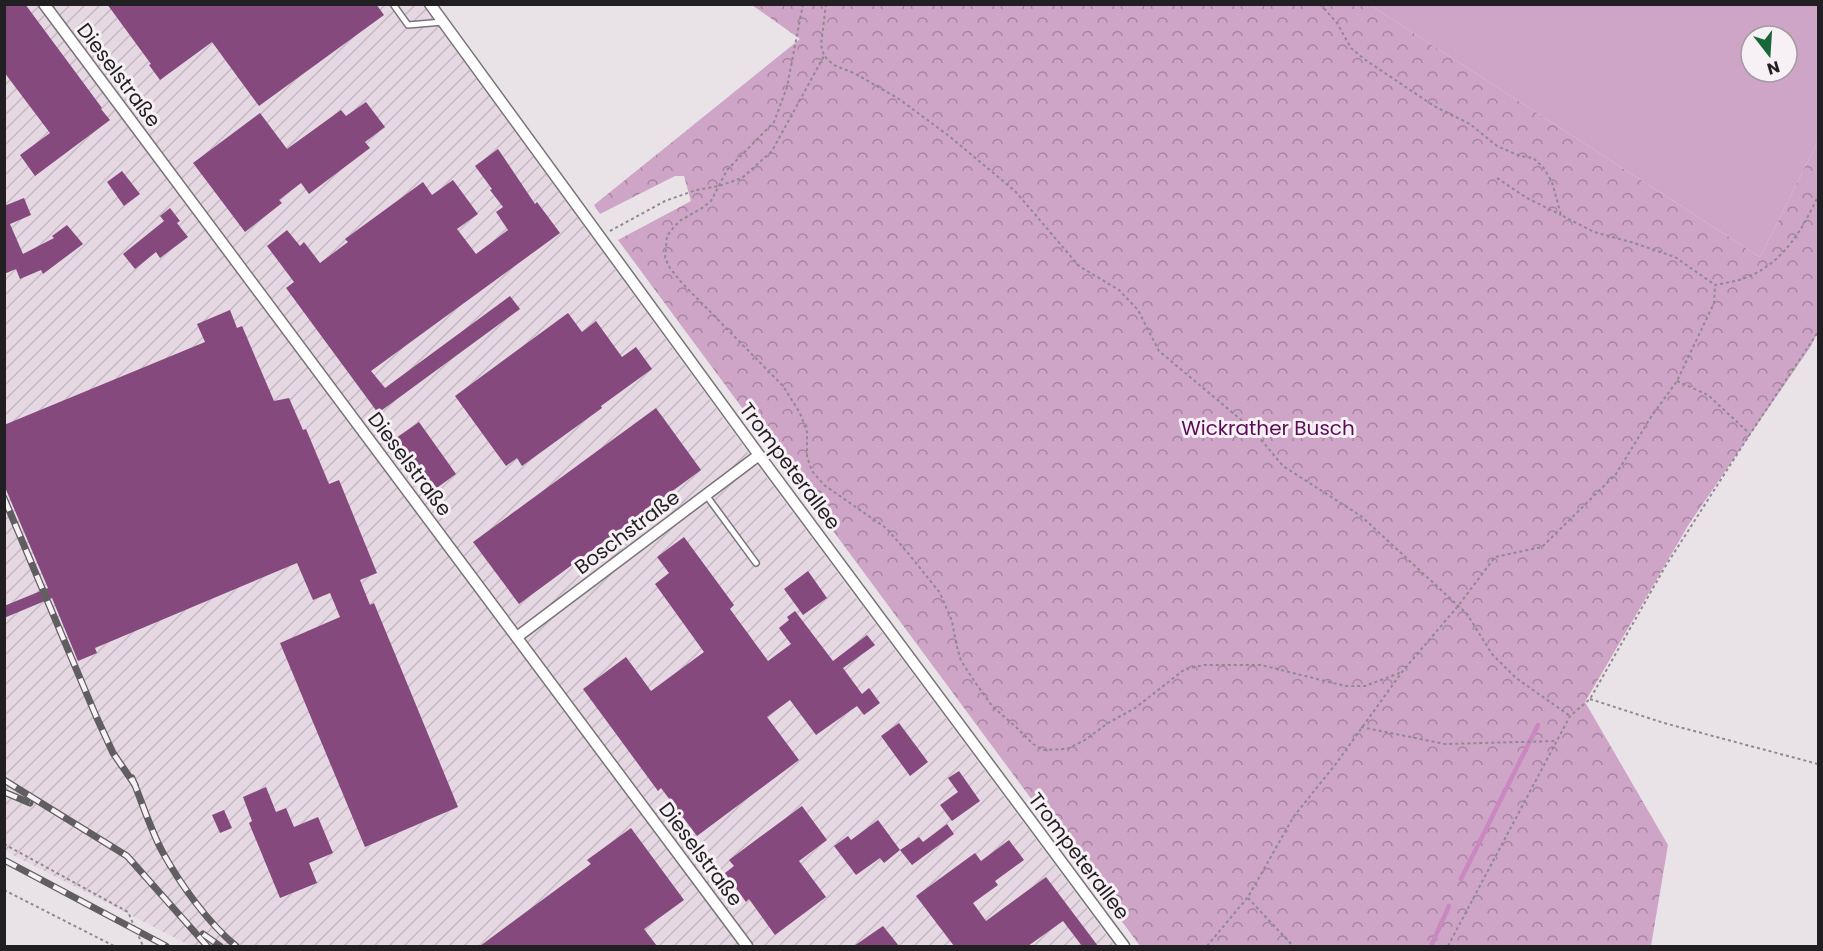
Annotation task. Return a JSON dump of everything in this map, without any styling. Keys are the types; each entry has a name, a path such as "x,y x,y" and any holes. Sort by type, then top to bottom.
{"street":[{"name":"Dieselstraße","path":"44,4 747,946"},
{"name":"Trompeterallee","path":"430,4 759,455 1124,946"},
{"name":"Boschstraße","path":"517,637 759,455"}],"lane":[{"path":"393,4 408,25 443,22"},
{"path":"706,495 756,563"}],"path":[{"path":"803,4 787,87 774,122 727,170 711,201 681,220 673,228 667,236 665,258 681,282 783,386 800,412 807,432 807,457 812,471 824,485 886,528 940,593 952,621 961,661 992,706 1033,744 1043,750 1067,749 1135,708 1185,669 1204,664 1261,665 1346,686 1365,686 1402,672"},
{"path":"826,4 821,45 824,56 834,65 856,74 899,99 949,136 1016,191 1079,266 1119,290 1138,310 1159,351 1252,429 1282,466 1361,516 1467,614 1492,654 1516,678 1570,716"},
{"path":"1320,4 1337,23 1351,48 1364,59 1434,106 1470,124 1497,146 1533,159 1543,167 1552,182 1561,216"},
{"path":"600,237 665,201 742,178 772,151 824,56"},
{"path":"1497,178 1527,198 1594,232 1675,257 1715,285 1743,279 1770,265 1793,242 1818,196"},
{"path":"1207,946 1248,897 1294,816 1335,765 1402,672 1458,606 1495,557 1542,547 1616,474 1651,417 1677,381 1713,303 1715,285"},
{"path":"1448,946 1570,716 1590,699 1665,567 1818,332"},
{"path":"1677,381 1708,395 1750,434"},
{"path":"1590,699 1664,723 1818,764"},
{"path":"1361,727 1444,744 1557,741"},
{"path":"4,844 128,912 143,946"},
{"path":"4,890 114,946"},
{"path":"1248,897 1293,946"}],"shaded area":[{"path":"4,5 423,5 753,459 1115,946 191,946 5,851"}],"green space":[{"name":"Wickrather Busch","path":"752,5 1370,5 1760,257 1818,141 1818,332 1811,346 1689,524 1585,702 1668,845 1651,946 1140,946 618,240 691,201 684,176 675,176 600,214 594,205 800,39"},
{"path":"1370,5 1818,5 1818,141 1760,257"}],"building":[{"path":"4,4 25,4 110,120 35,176 20,155 50,133 4,72"},
{"path":"107,4 376,4 384,15 259,106 212,42 160,80"},
{"path":"366,102 385,127 365,142 370,148 309,194 301,183 279,200 282,203 245,232 193,163 260,113 287,149 341,110 346,116"},
{"path":"498,149 535,204 537,202 560,233 371,371 385,388 510,296 520,309 378,413 286,288 294,282 267,246 287,230 300,246 304,242 320,263 348,242 345,239 423,182 432,195 453,180 478,214 457,229 476,254 508,230 496,212 503,207 475,166"},
{"path":"122,171 140,194 124,206 107,182"},
{"path":"24,198 31,215 10,224 23,254 54,238 52,236 67,225 83,244 43,274 41,270 20,279 16,269 4,274 4,206"},
{"path":"170,208 180,221 177,223 188,237 160,258 156,252 135,269 123,254 164,221 160,216"},
{"path":"230,310 237,328 242,326 274,401 289,398 303,430 306,429 329,484 339,480 377,573 360,580 370,605 374,603 458,807 365,847 280,643 340,617 330,593 313,600 297,563 95,648 97,653 78,661 52,598 4,618 4,606 48,588 4,485 4,425 205,342 197,324"},
{"path":"568,313 582,332 596,321 622,357 636,347 652,369 522,466 517,458 506,466 455,396"},
{"path":"656,408 701,470 519,604 473,542"},
{"path":"419,422 456,474 434,490 396,438"},
{"path":"684,537 734,605 730,609 768,661 791,644 779,628 795,611 833,661 867,635 875,645 843,668 862,694 869,688 880,703 864,715 857,706 816,735 790,700 767,717 799,760 697,836 661,788 658,791 583,689 626,657 651,691 704,652 655,584 669,573 657,557"},
{"path":"808,571 827,598 803,615 784,589"},
{"path":"899,723 928,762 910,776 881,736"},
{"path":"959,771 980,801 952,821 940,805 958,792 948,778"},
{"path":"266,787 276,812 286,808 294,827 318,817 333,853 309,863 317,883 280,898 249,823 252,821 243,797"},
{"path":"802,806 827,840 799,861 826,897 775,935 749,899 746,902 725,873 734,866 729,860"},
{"path":"224,810 232,828 220,833 212,815"},
{"path":"878,820 900,850 884,863 880,858 856,875 834,846 848,836 851,840"},
{"path":"947,824 954,834 912,865 900,850 919,837 923,842"},
{"path":"631,828 684,900 644,929 657,946 480,946 591,864 587,860"},
{"path":"1009,840 1024,860 995,881 998,885 973,903 986,921 1046,877 1098,946 1082,946 1063,921 1028,946 954,946 916,896 975,853 981,861"},
{"path":"883,926 899,946 854,946"}],"waterway":[{"path":"1461,879 1538,725"},
{"path":"1431,946 1449,906"}],"railway":[{"path":"4,498 96,716 113,753 135,785"},
{"path":"132,778 169,864 205,915 236,946"},
{"path":"4,780 127,856 207,946"},
{"path":"4,792 30,803"},
{"path":"4,860 166,946"},
{"path":"203,934 220,946"}]}
